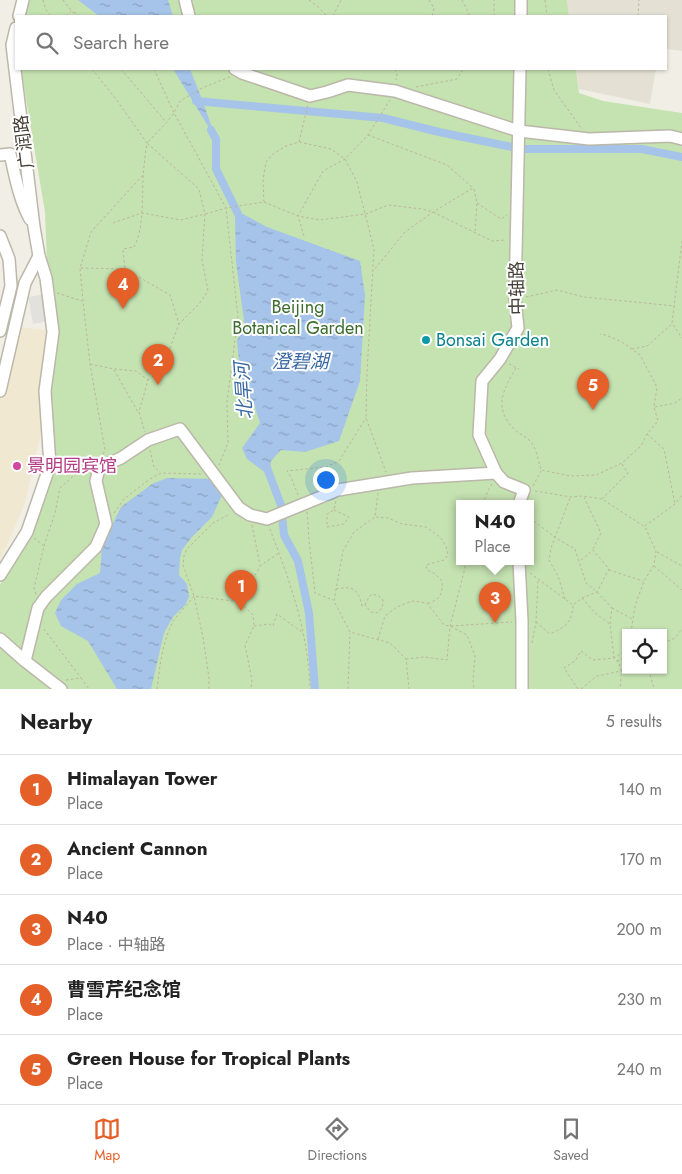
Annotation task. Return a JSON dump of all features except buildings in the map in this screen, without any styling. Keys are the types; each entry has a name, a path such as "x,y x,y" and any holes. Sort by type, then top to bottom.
{"street":[{"path":"19,15 23,0"},
{"path":"185,0 190,15"},
{"path":"521,0 521,15"},
{"name":"广润路","path":"15,32 12,45 15,70"},
{"name":"广润路","path":"15,70 34,227 39,256 46,278 53,332 45,392 50,465"},
{"name":"中轴路","path":"496,473 479,435 482,381 500,359 518,328 515,299 520,70"},
{"path":"238,71 310,96 348,85 394,92 519,131 589,139 670,136 682,139"},
{"path":"0,155 10,154 20,196 26,213 34,227"},
{"path":"0,236 9,259 11,286 0,331"},
{"path":"8,298 18,292 25,283 39,256"},
{"path":"0,391 25,283"},
{"path":"24,661 37,613 46,597 96,547 106,524 96,481 99,468 121,458 148,440 180,429 239,508 250,515 267,519 338,490 412,478 496,473 504,482 524,490 520,500"},
{"path":"0,575 27,532 50,465"},
{"path":"519,566 522,621 522,689"},
{"path":"0,639 24,661 57,685"}],"path":[{"path":"43,0 46,10 50,15"},
{"path":"63,0 75,15"},
{"path":"309,0 316,4 326,15"},
{"path":"334,15 341,0"},
{"path":"429,0 434,8 432,15"},
{"path":"462,0 469,15"},
{"path":"494,0 494,15"},
{"path":"545,0 547,15"},
{"path":"638,15 639,0"},
{"path":"67,15 71,11"},
{"path":"71,11 78,15"},
{"path":"93,70 147,143 199,189 205,214 202,260 208,291 199,304 179,324 162,369 148,380 139,412"},
{"path":"122,70 167,122"},
{"path":"106,524 124,499 161,473 215,474 228,444 227,402 238,317 226,208 174,112 154,70"},
{"path":"304,236 298,216 324,171 345,160 368,134 394,92 397,76 395,70"},
{"path":"412,88 457,79 462,70"},
{"path":"548,70 554,90 589,139"},
{"path":"125,269 123,249 134,247 137,241 142,213 143,175 147,143 167,122 180,101 238,71"},
{"path":"299,142 310,96"},
{"path":"368,134 447,164 473,188 477,202 475,232"},
{"path":"264,202 263,180 266,162 279,150 299,142 331,149 345,160 357,182 374,249 366,418 384,482 375,517"},
{"path":"50,465 80,470 99,468 105,450 90,364 80,268 91,232 143,175"},
{"path":"372,271 405,232 433,212 473,188"},
{"path":"113,223 142,213 181,220 226,208 264,202 298,216 320,220 366,214 388,205 433,212 492,241 516,238"},
{"path":"477,202 501,219 517,208"},
{"path":"631,349 647,346 672,323 682,241"},
{"path":"80,268 125,269 170,295 179,324"},
{"path":"48,290 83,301"},
{"path":"515,299 557,290 584,297 675,306"},
{"path":"672,323 682,338"},
{"path":"518,328 540,346"},
{"path":"541,470 571,476 596,475 622,463 641,446 647,434 658,421 654,407 657,387 640,355 622,342 600,334"},
{"path":"500,359 519,369"},
{"path":"90,364 136,371 148,380"},
{"path":"516,368 502,395 504,413 515,430 530,441 535,449 541,470 531,491 602,499 645,527 656,551 654,565 644,582 634,606 632,629"},
{"path":"114,369 139,412 154,467 161,473"},
{"path":"654,407 675,403 682,398"},
{"path":"334,601 315,593 304,504 287,471 326,467 338,461 366,418"},
{"path":"647,434 664,449 675,504"},
{"path":"602,499 628,473 622,463"},
{"path":"319,498 326,467"},
{"path":"80,470 60,488 34,588 37,613 90,689"},
{"path":"484,500 496,473"},
{"path":"334,510 349,516 344,524 328,527 327,514 334,510 338,490"},
{"path":"645,527 675,504 682,495"},
{"path":"579,562 593,550 601,533 583,496"},
{"path":"566,599 558,576 549,560 551,548 571,497"},
{"path":"209,689 209,678 194,596 183,565 184,556 187,549 213,523 239,508"},
{"path":"250,515 260,566"},
{"path":"348,689 350,632 334,601 343,551 354,532 375,517 388,518 402,524 426,527 440,537 446,546 448,555 444,560 426,565 427,570 442,580 440,597 434,602 412,601 397,607 385,616 378,638"},
{"path":"267,519 293,592 303,634 310,674 310,689"},
{"path":"534,521 556,538 575,548 586,583 612,608 633,620"},
{"path":"27,532 44,546"},
{"path":"593,550 609,569 644,582"},
{"path":"656,551 682,566"},
{"path":"240,602 260,566 278,553"},
{"path":"406,659 424,657 447,660 450,626 465,565"},
{"path":"654,565 682,590"},
{"path":"519,566 573,605"},
{"path":"536,622 550,634 565,627 572,616 573,605 582,598 597,592 609,569"},
{"path":"532,646 536,622 538,579"},
{"path":"336,589 349,587 354,590 358,594 362,606 365,605 371,612 377,613 381,610 383,600 379,596 372,594 365,605"},
{"path":"194,596 240,602 254,614 254,626 245,646 252,680 250,688"},
{"path":"157,689 160,661 167,636 174,620 194,596"},
{"path":"582,598 595,613 610,624"},
{"path":"428,603 444,625 522,621"},
{"path":"612,608 610,624 614,658"},
{"path":"254,626 269,624 273,626 277,614 303,634"},
{"path":"450,626 467,635 475,656 474,689"},
{"path":"667,641 675,638 682,629"},
{"path":"350,632 378,638 390,643 406,659 409,689"},
{"path":"578,689 564,668 575,661 581,651 593,660 614,658 622,653"},
{"path":"614,658 618,660 622,672 620,689"},
{"path":"618,660 622,658"},
{"path":"581,689 597,676 622,672"},
{"path":"650,674 654,689"},
{"path":"57,685 81,678"}],"shaded area":[{"path":"567,0 682,0 682,51 667,49 667,15 569,15"},
{"path":"576,70 656,70 650,104 579,89"},
{"path":"45,294 50,321 33,324 28,297"},
{"name":"景明园宾馆","path":"10,326 47,330 42,428 25,503 0,560 0,371"}],"green space":[{"path":"28,0 567,0 569,15 25,15"},
{"name":"Beijing Botanical Garden","path":"21,70 576,70 579,93 603,101 682,113 682,689 0,689 0,585 53,467 45,212"}],"water":[{"path":"78,0 168,0 173,15 98,15"},
{"path":"174,70 190,70 216,139"},
{"name":"澄碧湖","path":"243,214 267,227 360,261 365,295 360,381 339,441 305,452 281,450 271,461 270,476 247,459 242,448 260,423 253,401 241,385 237,340 245,328 236,262 235,216"},
{"path":"167,478 214,479 223,493 212,517 182,550 179,575 187,584 189,596 186,604 173,617 164,633 151,689 117,689 88,641 61,626 55,613 61,600 77,584 100,573 102,546 121,507 152,484"}],"waterway":[{"path":"196,101 383,118 512,147"},
{"name":"北旱河","path":"211,130 216,139 216,169 243,224"},
{"path":"525,149 642,149 682,157"},
{"name":"北旱河","path":"267,468 281,505 284,535 298,561 309,613 315,689"}],"place":[{"name":"曹雪芹纪念馆","path":"123,309"},
{"name":"Bonsai Garden","path":"426,340"},
{"name":"Ancient Cannon","path":"158,385"},
{"name":"Green House for Tropical Plants","path":"593,410"},
{"name":"景明园宾馆","path":"17,466"},
{"name":"Himalayan Tower","path":"241,611"},
{"name":"N40","path":"495,623"}]}
